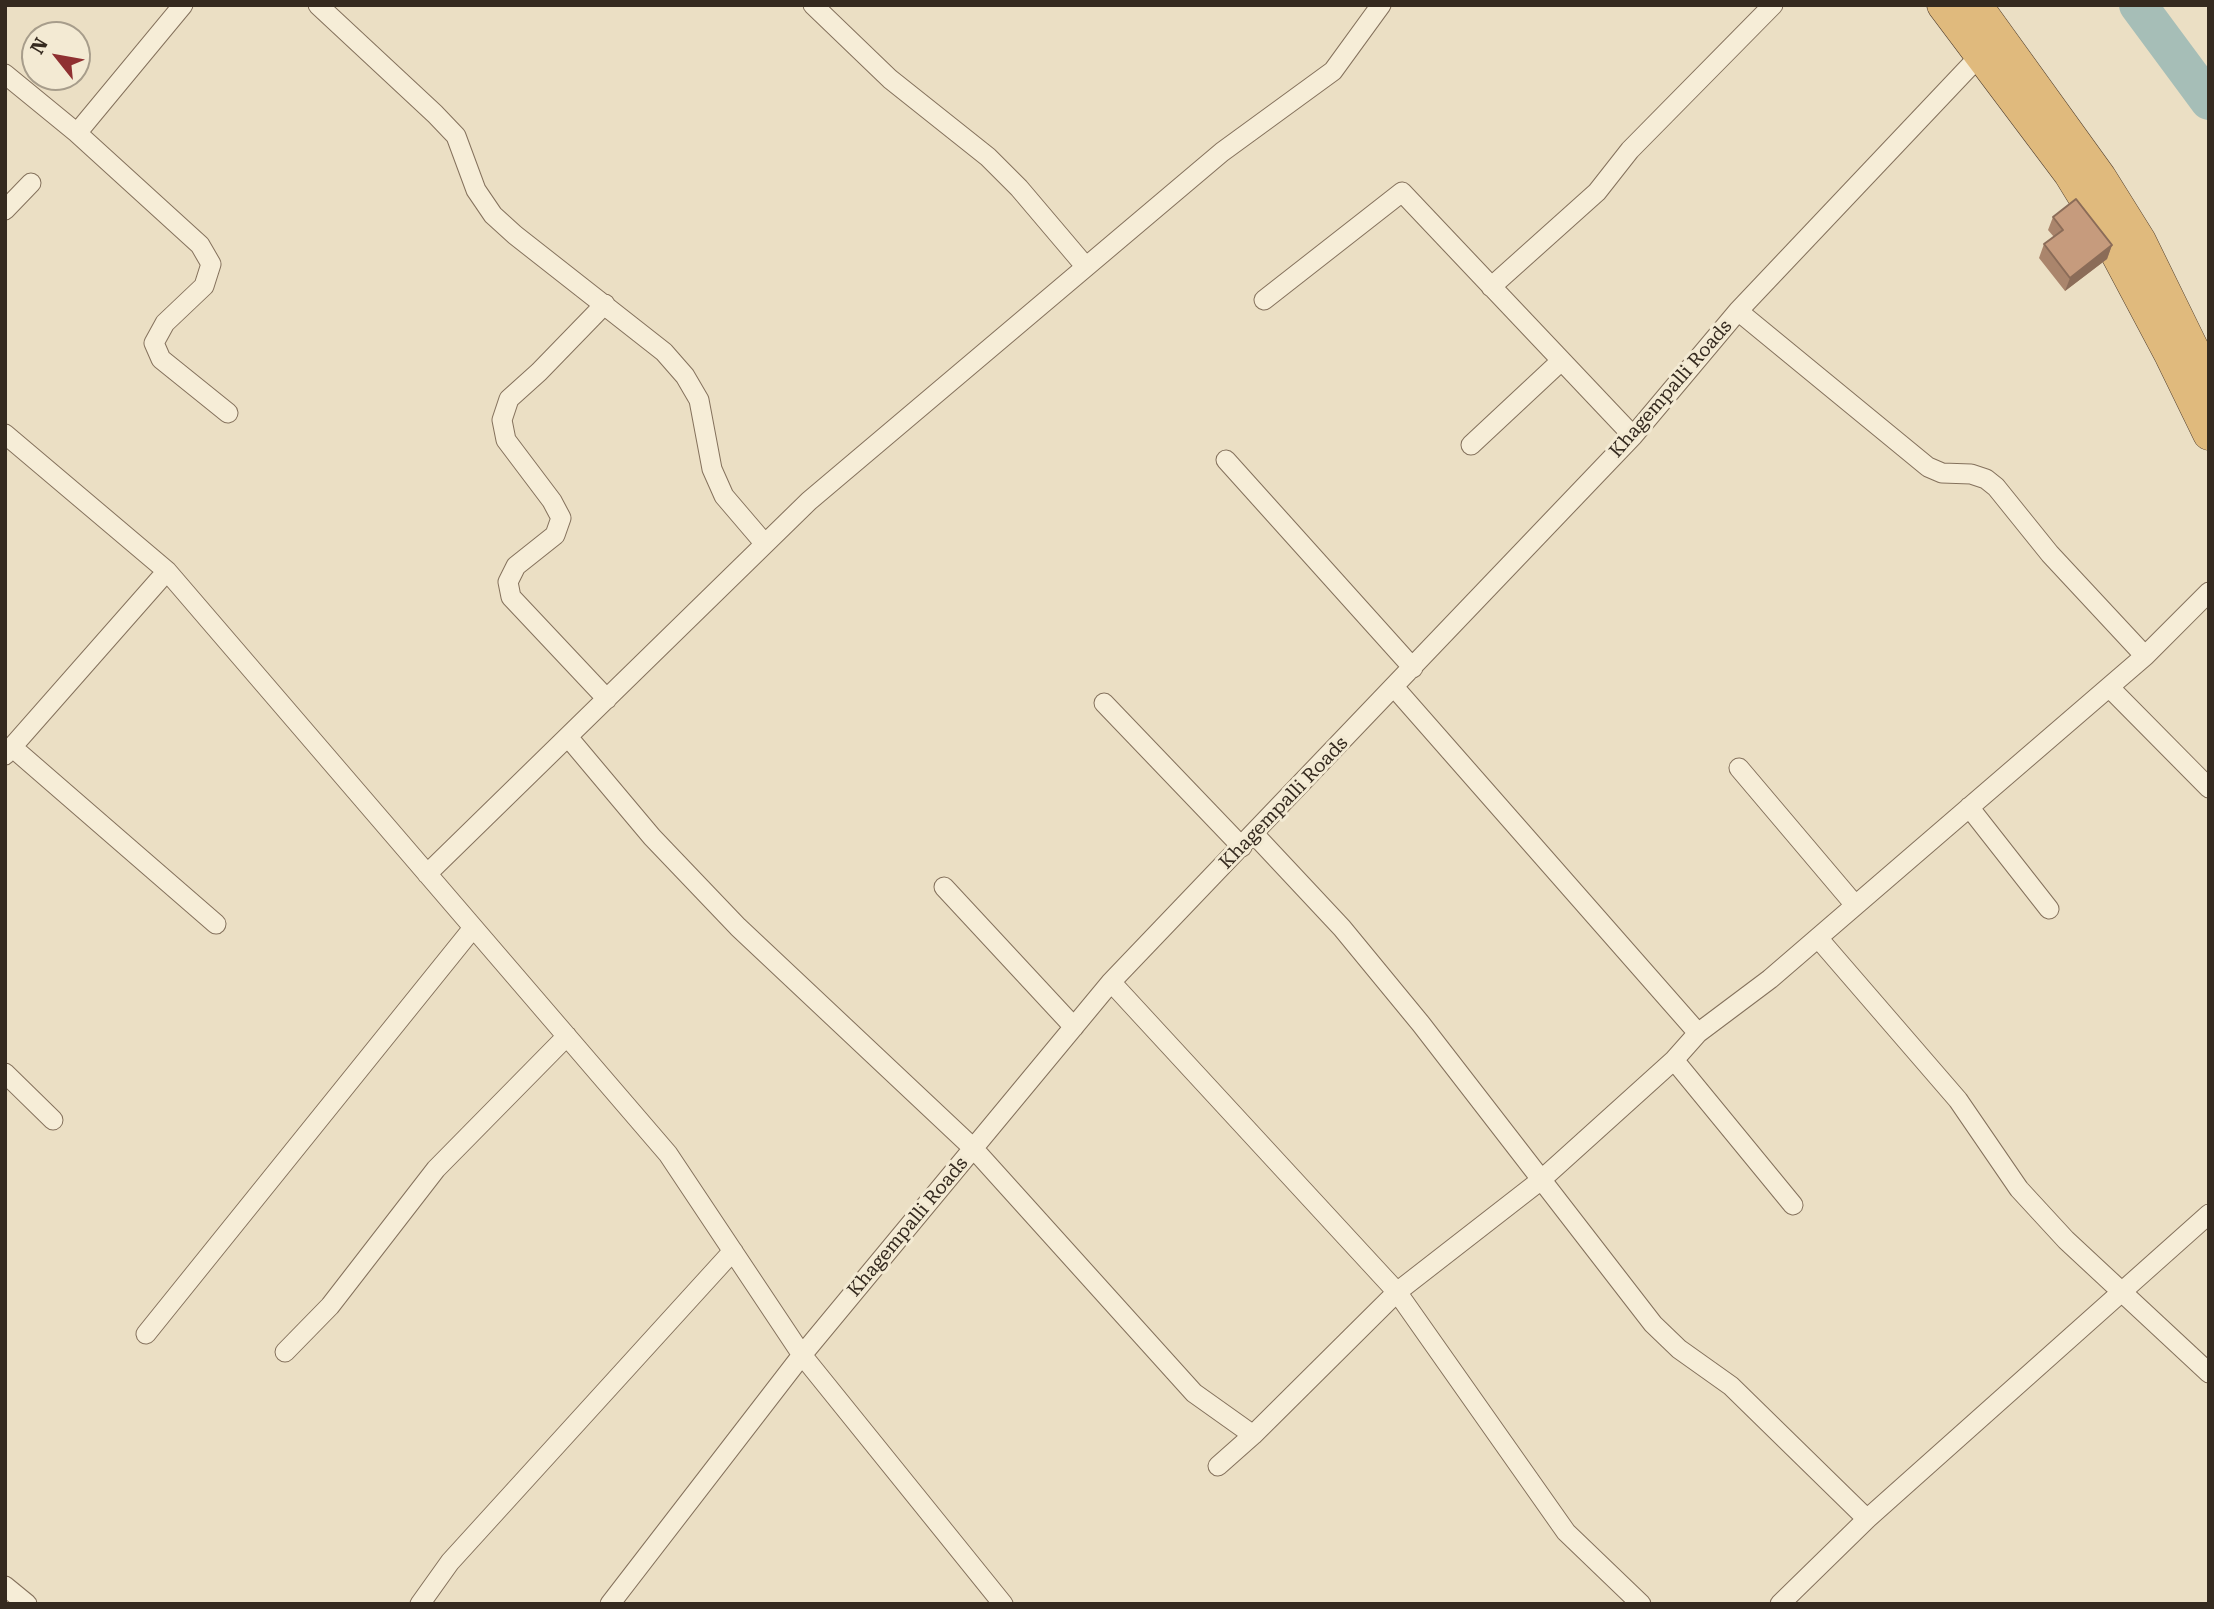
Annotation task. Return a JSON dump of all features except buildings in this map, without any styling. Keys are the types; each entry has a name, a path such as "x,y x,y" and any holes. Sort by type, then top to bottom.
{"highway":[{"path":"1943,5 1989,46 2100,177 2140,241 2209,382"},
{"path":"1976,5 1989,46 2102,226 2209,435"}],"street":[{"path":"77,133 183,5"},
{"path":"318,5 456,136 476,190 493,215 664,352 685,376 699,400 712,469 724,496 765,544"},
{"path":"813,5 890,79 988,157 1019,188 1086,267"},
{"path":"427,874 809,501 1222,152 1333,71 1381,5"},
{"path":"1491,287 1597,192 1630,150 1773,5"},
{"name":"Khagempalli Roads","path":"610,1604 802,1356 1111,982 1633,436 1738,312 1989,46"},
{"path":"5,74 77,133 200,245 211,264 204,286 165,323 154,343 161,359 228,413"},
{"path":"5,210 31,183"},
{"path":"1264,300 1402,192 1633,436"},
{"path":"605,304 509,399 502,419 506,440 552,501 561,518 555,535 516,566 508,582 511,597 607,699"},
{"path":"1738,312 1928,467 1942,473 1971,474 1986,479 1996,487 2050,554 2145,656"},
{"path":"1471,445 1561,361"},
{"path":"5,434 166,571 668,1154 802,1356 1003,1604"},
{"path":"1226,460 1413,668"},
{"path":"166,571 9,751 216,924"},
{"path":"1218,1466 1253,1435 1397,1292 1541,1180 1674,1060 1698,1033 1770,979 1818,938 2145,656 2209,593"},
{"path":"1394,687 1698,1033"},
{"path":"2109,687 2209,788"},
{"path":"1104,703 1342,928 1421,1024 1665,1337 1731,1386 1867,1519"},
{"path":"568,737 652,837 738,927 973,1150 1194,1393 1253,1435"},
{"path":"1739,768 1855,905"},
{"path":"1969,807 2049,909"},
{"path":"944,887 1074,1027"},
{"path":"146,1334 474,928"},
{"path":"1818,938 1958,1100 2020,1189 2066,1240 2209,1373"},
{"path":"1111,982 1397,1292 1566,1532 1641,1604"},
{"path":"285,1352 330,1306 436,1169 567,1036"},
{"path":"1674,1060 1793,1205"},
{"path":"5,1073 53,1120"},
{"path":"1780,1604 1867,1519 2209,1214"},
{"path":"420,1604 450,1562 733,1251"},
{"path":"5,1586 27,1604"}],"waterway":[{"path":"2138,5 2209,101"}]}
